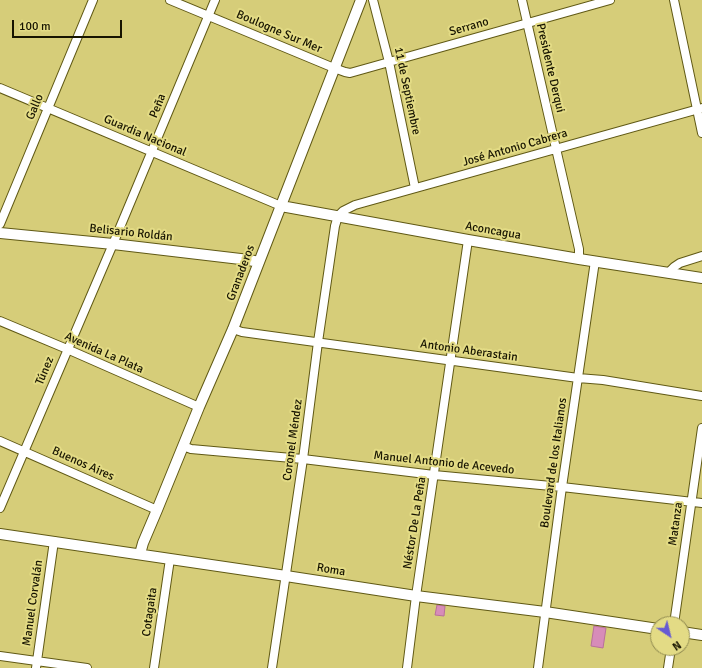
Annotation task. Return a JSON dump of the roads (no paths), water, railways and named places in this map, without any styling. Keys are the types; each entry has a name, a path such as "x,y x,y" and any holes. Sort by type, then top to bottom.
{"street":[{"name":"Gallo","path":"0,224 94,0"},
{"name":"Boulogne Sur Mer","path":"170,0 334,68"},
{"name":"Peña","path":"113,244 215,0"},
{"name":"Granaderos","path":"140,554 143,543 199,407 233,329 361,0"},
{"name":"11 de Septiembre","path":"373,0 389,62 415,188"},
{"name":"Presidente Derqui","path":"522,0 579,249 579,259"},
{"name":"Serrano","path":"334,68 350,73 610,0"},
{"path":"674,0 699,109 702,133"},
{"name":"Guardia Nacional","path":"0,88 281,206"},
{"name":"José Antonio Cabrera","path":"338,216 355,205 699,109"},
{"name":"Aconcagua","path":"281,206 579,259 702,278"},
{"name":"Coronel Méndez","path":"272,668 303,459 318,342 335,226 338,216"},
{"name":"Belisario Roldán","path":"0,233 113,244 259,262"},
{"name":"Néstor De La Peña","path":"407,668 416,596 468,240"},
{"name":"Túnez","path":"0,508 113,244"},
{"path":"668,273 680,263 702,256"},
{"name":"Boulevard de los Italianos","path":"538,668 562,487 595,261"},
{"name":"Avenida La Plata","path":"0,321 199,407"},
{"name":"Antonio Aberastain","path":"233,329 242,332 578,378 603,380 702,396"},
{"name":"Matanza","path":"675,616 702,428"},
{"name":"Buenos Aires","path":"0,441 157,510"},
{"name":"Manuel Antonio de Acevedo","path":"183,446 191,449 303,459 434,475 562,487 702,503"},
{"name":"Roma","path":"0,534 416,596 545,612 650,628"},
{"name":"Manuel Corvalán","path":"37,665 54,542"},
{"name":"Cotagaita","path":"154,668 170,559"},
{"path":"690,633 702,635"},
{"path":"0,656 37,665 87,668"},
{"path":"668,668 670,656"}]}
